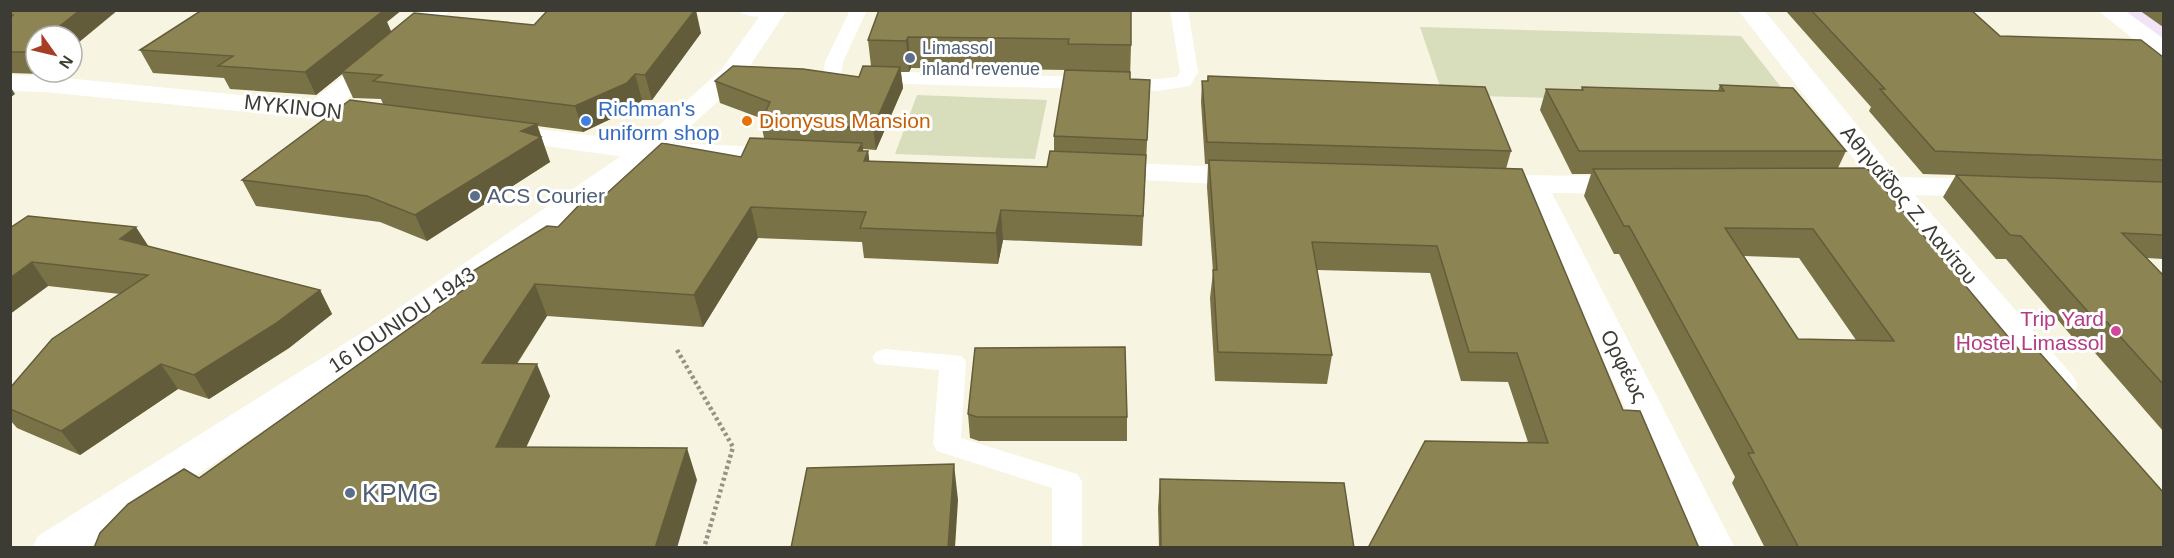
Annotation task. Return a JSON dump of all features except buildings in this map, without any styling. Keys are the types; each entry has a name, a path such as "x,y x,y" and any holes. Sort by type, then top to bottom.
{"street":[{"path":"319,109 440,10"},
{"name":"Αθηναΐδος Ζ. Λανίτου","path":"1749,10 1889,184 2080,409"},
{"path":"2108,10 2163,51"},
{"name":"16 IOUNIOU 1943","path":"53,548 383,335 647,151 742,76 775,11"},
{"name":"MYKINON","path":"10,83 45,84 319,109 401,120"},
{"path":"471,129 647,151 811,159"},
{"path":"1069,170 1282,178"},
{"path":"1461,183 1663,185"},
{"path":"1806,184 1889,184 2020,189"},
{"name":"Ορφέως","path":"1533,185 1714,548"}],"lane":[{"path":"745,10 775,11"},
{"path":"832,76 834,62 859,10"},
{"path":"809,76 1156,85 1183,82 1189,72 1179,10"},
{"path":"885,358 953,362 947,444 1067,482 1067,548"}],"path":[{"path":"677,350 733,447 704,548"}],"shaded area":[{"path":"2119,11 2163,11 2163,44"}],"green space":[{"path":"1420,27 1741,36 1795,105 1443,95"},
{"path":"917,95 1047,100 1035,159 895,154"}],"place":[{"name":"Limassol inland revenue","path":"910,58"},
{"name":"Richman's uniform shop","path":"586,121"},
{"name":"Dionysus Mansion","path":"747,121"},
{"name":"ACS Courier","path":"475,196"},
{"name":"Trip Yard Hostel Limassol","path":"2116,331"},
{"name":"KPMG","path":"350,493"}]}
